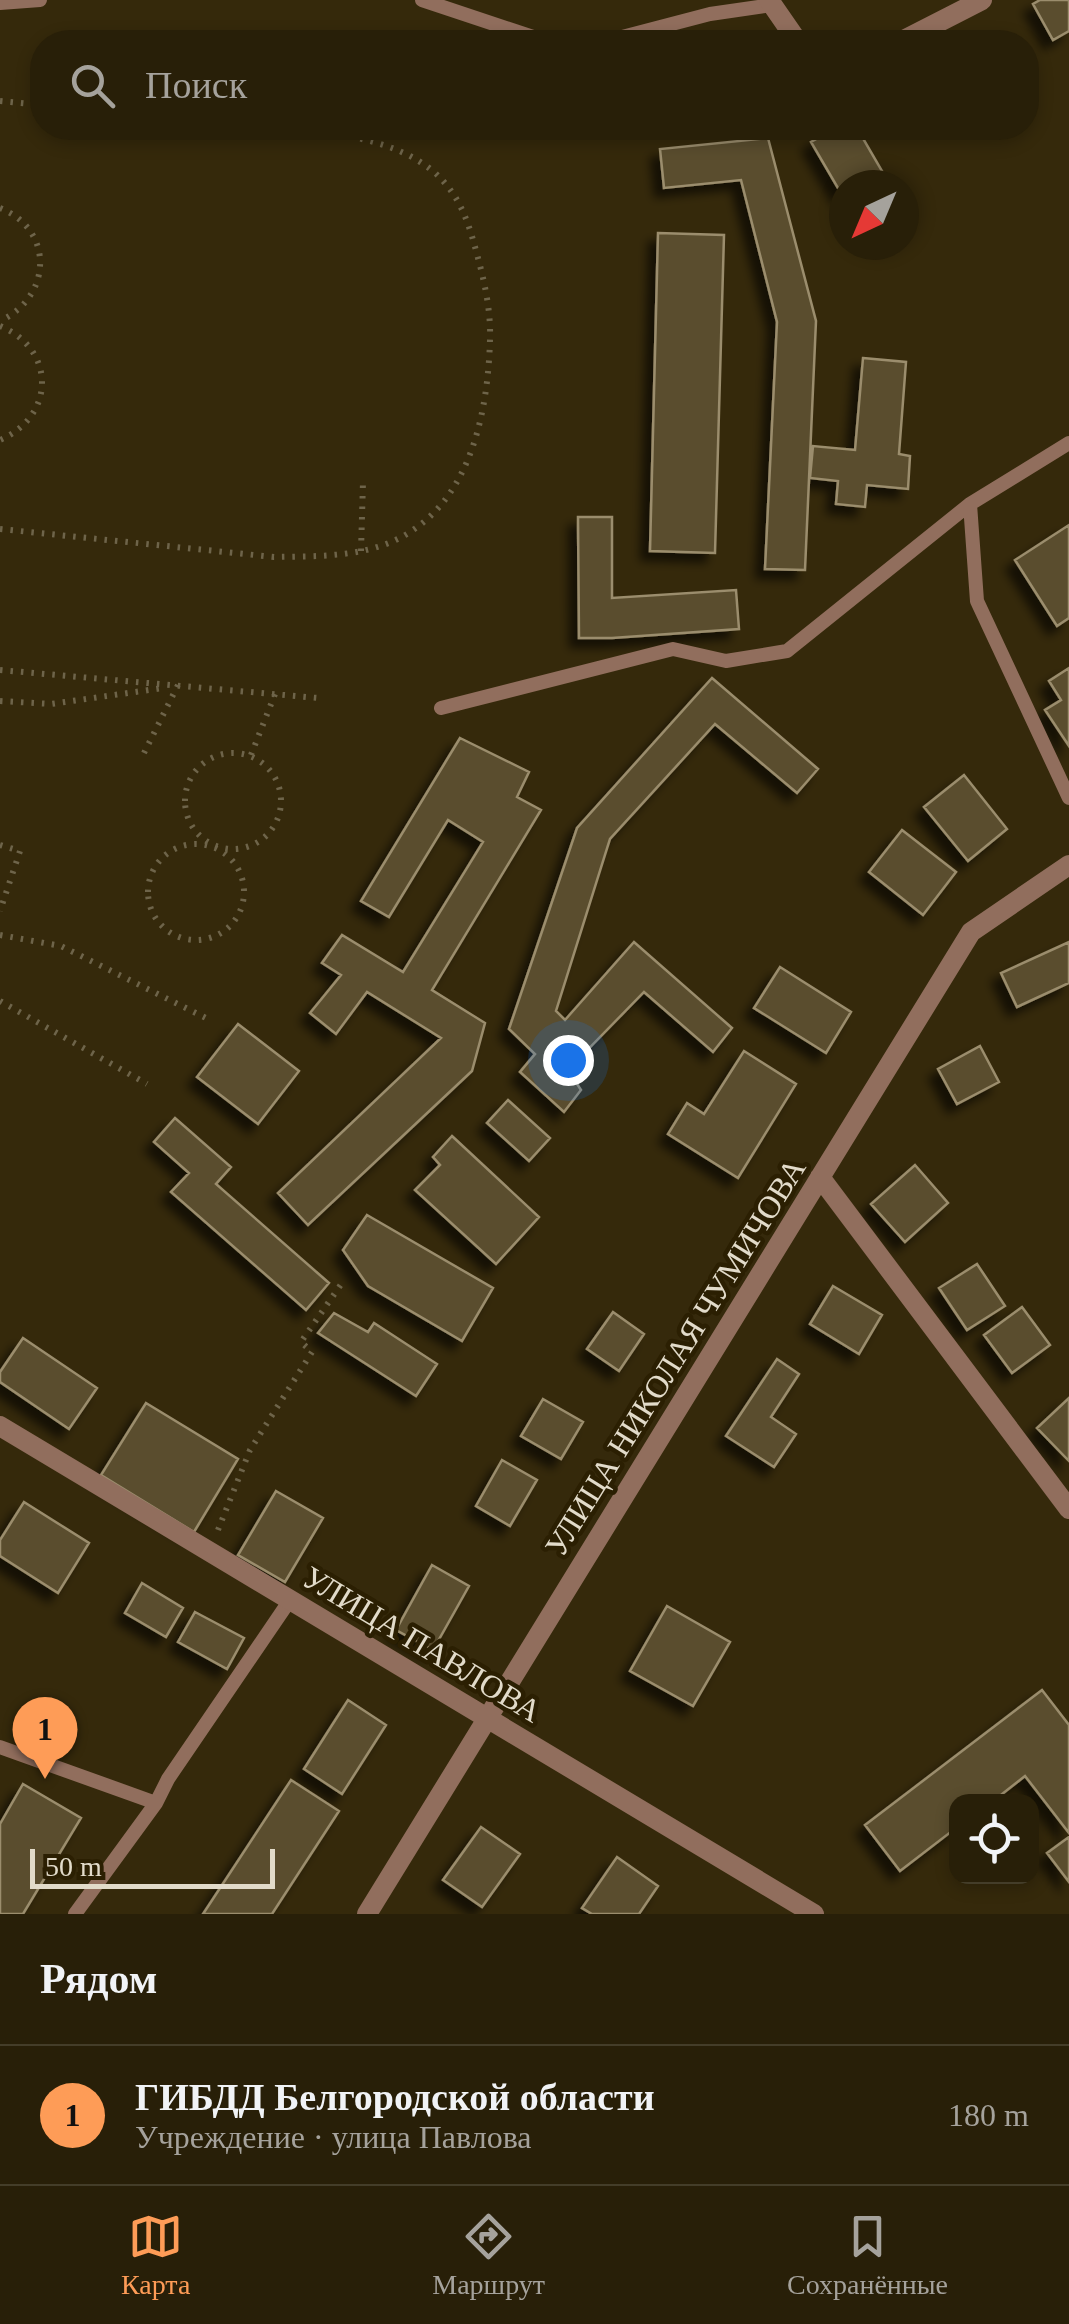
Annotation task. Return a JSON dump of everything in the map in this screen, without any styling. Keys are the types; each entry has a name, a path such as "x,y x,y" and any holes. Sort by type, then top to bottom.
{"street":[{"path":"923,30 982,0"},
{"path":"771,3 790,30"},
{"name":"УЛИЦА НИКОЛАЯ ЧУМИЧОВА","path":"367,1914 971,932 1069,865"},
{"path":"820,1177 1069,1509"},
{"name":"УЛИЦА ПАВЛОВА","path":"0,1426 814,1914"}],"lane":[{"path":"0,3 40,0"},
{"path":"422,0 512,30"},
{"path":"649,30 771,3"},
{"path":"441,708 672,649 726,661 787,650 970,504 1069,443"},
{"path":"970,504 977,601 1069,798"},
{"path":"75,1914 156,1803 168,1779 290,1600"},
{"path":"2,1753 156,1803"}],"path":[{"path":"0,101 30,104"},
{"path":"0,530 274,557 361,552 415,530 441,504 460,475 484,406 490,338 488,306 468,217 452,191 431,170 397,150 362,140"},
{"path":"0,208 13,213 30,230 40,251 40,274 32,297 0,324 16,333 32,350 42,371 42,395 32,416 16,433 0,440"},
{"path":"361,552 363,482"},
{"path":"0,670 318,698"},
{"path":"0,700 51,704 178,686"},
{"path":"144,753 178,686"},
{"path":"251,755 275,694"},
{"path":"251,755 232,752 212,756 197,768 187,784 184,802 188,820 199,836 214,846 230,857 242,873 245,892 241,911 230,927 214,938 196,941 177,937 151,911 147,893 150,874 160,859 176,847 195,842 214,846 232,850 250,847 267,836 278,820 282,802 279,782 268,766 251,755"},
{"path":"0,845 20,851 0,912"},
{"path":"0,935 61,946 206,1018"},
{"path":"0,1001 146,1084"},
{"path":"208,1550 250,1450 312,1352 302,1342 342,1282"}],"building":[{"path":"1040,0 1069,0 1069,31 1053,40 1033,4"},
{"path":"769,140 816,321 805,570 765,569 777,322 741,180 664,188 660,149"},
{"path":"815,140 864,140 881,170 829,170 811,142"},
{"path":"658,233 724,235 715,553 650,551"},
{"path":"863,358 906,362 899,454 910,456 908,489 867,485 865,507 836,504 838,481 810,478 813,446 855,450"},
{"path":"578,517 612,517 612,598 736,590 739,629 579,638"},
{"path":"1069,525 1069,618 1057,626 1015,560"},
{"path":"1069,668 1069,746 1045,710 1061,700 1049,681"},
{"path":"712,678 818,769 797,793 715,724 610,839 556,1011 565,1020 634,942 732,1028 713,1052 644,992 568,1070 581,1090 564,1112 520,1072 535,1054 509,1029 577,828"},
{"path":"460,738 529,772 517,797 541,810 432,990 485,1023 472,1071 308,1225 278,1193 441,1038 367,992 336,1034 310,1013 341,975 322,963 342,935 403,972 483,842 448,820 389,917 361,901"},
{"path":"964,775 1007,829 968,861 924,807"},
{"path":"902,830 956,872 923,915 869,872"},
{"path":"1069,942 1069,983 1017,1007 1001,973"},
{"path":"780,967 851,1012 826,1053 754,1008"},
{"path":"238,1024 299,1071 258,1124 197,1077"},
{"path":"980,1046 999,1082 957,1104 938,1069"},
{"path":"744,1051 796,1084 738,1178 668,1134 687,1103 704,1114"},
{"path":"508,1100 550,1138 529,1161 487,1123"},
{"path":"175,1118 231,1167 216,1184 329,1283 306,1310 171,1192 189,1173 154,1142"},
{"path":"452,1136 539,1217 496,1264 415,1190 440,1165 433,1157"},
{"path":"915,1165 948,1203 905,1242 871,1204"},
{"path":"367,1215 493,1288 462,1341 368,1286 343,1250"},
{"path":"977,1264 1005,1306 967,1330 939,1288"},
{"path":"833,1286 882,1315 859,1354 810,1324"},
{"path":"1022,1307 1050,1345 1012,1373 984,1335"},
{"path":"613,1312 644,1334 619,1371 587,1349"},
{"path":"334,1313 368,1332 374,1323 437,1364 416,1396 318,1333"},
{"path":"23,1338 97,1388 69,1429 0,1382 0,1372"},
{"path":"777,1359 799,1374 771,1417 796,1434 774,1467 726,1436"},
{"path":"1069,1398 1069,1461 1037,1428"},
{"path":"543,1399 583,1422 561,1459 521,1436"},
{"path":"146,1403 238,1459 194,1532 101,1475"},
{"path":"502,1460 537,1480 510,1526 476,1506"},
{"path":"276,1491 323,1518 285,1582 238,1555"},
{"path":"24,1502 89,1543 58,1593 0,1556 0,1540"},
{"path":"432,1565 469,1586 433,1650 396,1630"},
{"path":"142,1583 183,1608 166,1637 125,1613"},
{"path":"667,1606 730,1642 693,1706 630,1671"},
{"path":"195,1612 244,1638 227,1669 178,1642"},
{"path":"1042,1690 1069,1725 1069,1833 1025,1776 1002,1794 949,1794 949,1833 900,1871 865,1825"},
{"path":"348,1700 386,1725 342,1794 304,1769"},
{"path":"291,1780 339,1811 272,1914 203,1914"},
{"path":"23,1784 81,1818 23,1914 0,1914 0,1824"},
{"path":"481,1827 520,1854 482,1907 443,1880"},
{"path":"1069,1837 1069,1882 1047,1853"},
{"path":"617,1857 658,1886 639,1914 592,1914 582,1908"}],"place":[{"name":"ГИБДД Белгородской области","path":"45,1779"}]}
